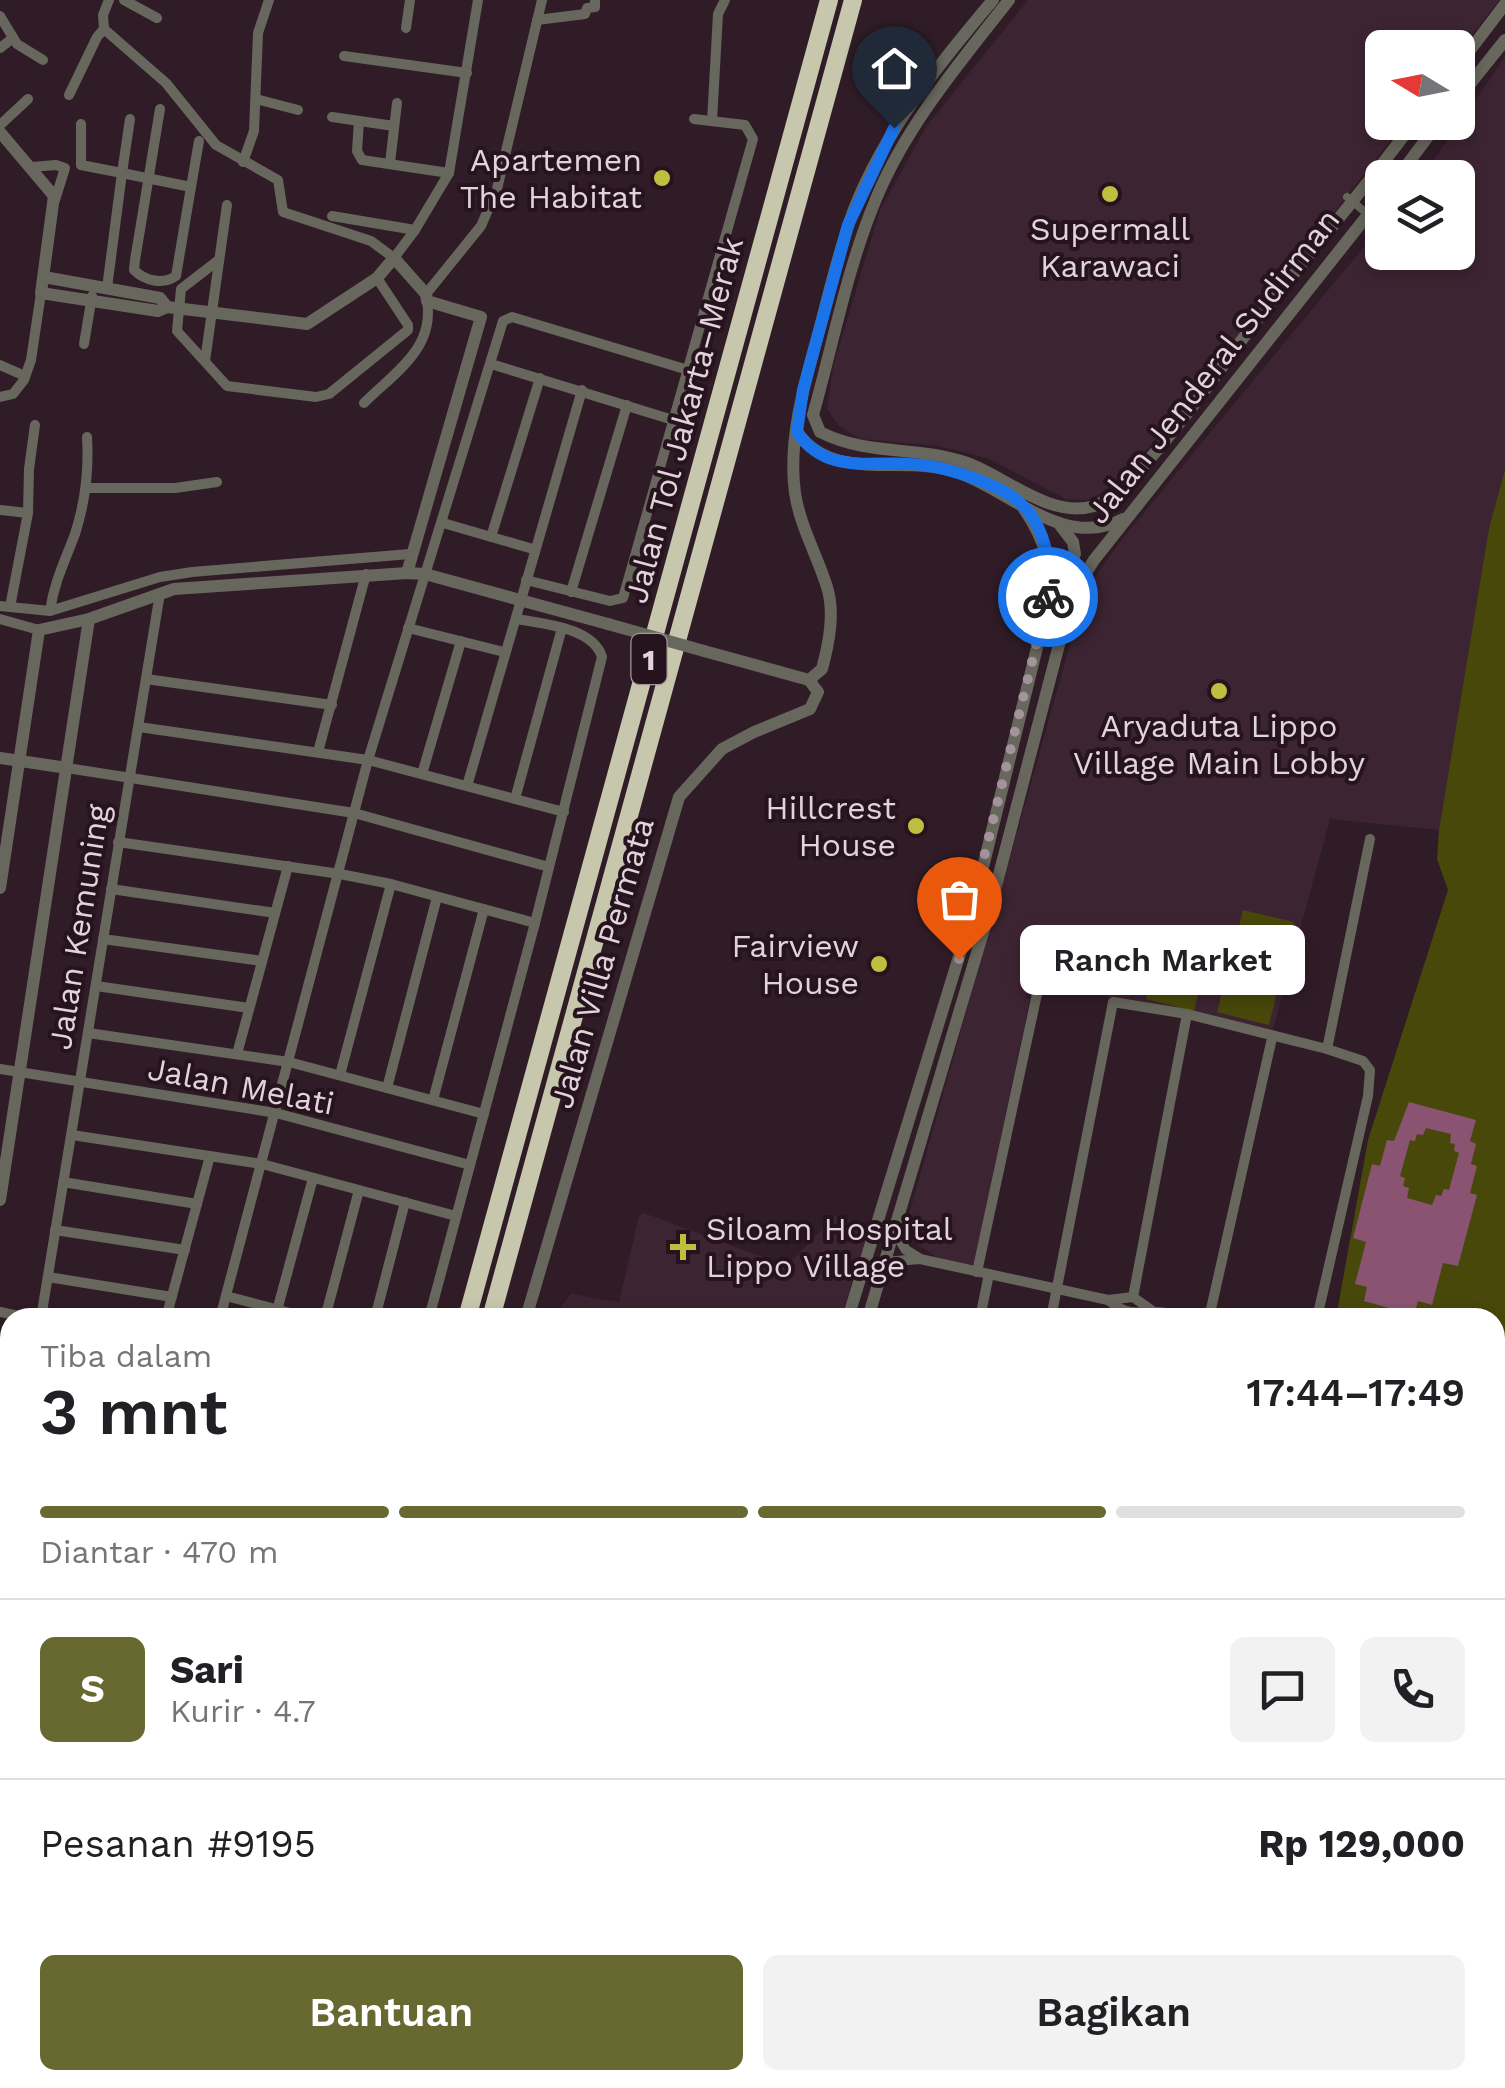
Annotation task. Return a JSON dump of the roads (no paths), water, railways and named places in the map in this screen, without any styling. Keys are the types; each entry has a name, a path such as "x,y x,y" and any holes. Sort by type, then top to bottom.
{"highway":[{"name":"Jalan Tol Jakarta–Merak","path":"470,1308 830,0"},
{"name":"Jalan Tol Jakarta–Merak","path":"494,1308 853,0"}],"street":[{"path":"109,0 103,14 104,29 166,83 216,145 278,180 281,209 286,214 371,241 394,258 434,302 502,325"},
{"path":"124,0 157,18"},
{"path":"243,162 254,131 258,33 269,0"},
{"path":"41,293 91,301 160,298 173,308 307,324 376,278 415,230 449,173 478,0"},
{"path":"364,402 416,353 428,330 434,302 488,212 497,189 542,0"},
{"path":"538,20 585,14 587,8 595,7 595,0"},
{"path":"712,121 718,14 725,0"},
{"path":"818,692 831,624 828,589 808,542 795,492 803,390 854,208 894,128 993,0"},
{"path":"940,65 966,54 1009,0"},
{"path":"406,28 407,1"},
{"path":"1475,44 1501,11"},
{"path":"0,16 7,34 24,50 43,60"},
{"path":"69,95 96,37 104,29"},
{"path":"0,48 7,34"},
{"path":"1475,78 1505,40"},
{"name":"Jalan Jenderal Sudirman","path":"966,54 914,129 877,196 813,415 820,432 835,440 860,448 913,450 966,462 1038,498 1072,509 1104,502 1152,455 1253,326 1365,195"},
{"path":"344,56 467,73"},
{"path":"28,99 0,131 52,191 55,201"},
{"path":"256,100 298,110"},
{"path":"390,163 397,103"},
{"path":"134,270 160,109"},
{"path":"332,117 394,126"},
{"path":"526,580 616,602 622,598 753,140 745,125 694,119"},
{"path":"84,344 91,301 109,266 130,120"},
{"path":"360,122 359,158 449,173"},
{"path":"81,124 80,164 191,187"},
{"path":"109,266 134,270 164,282 176,276 199,141"},
{"path":"0,398 15,399 31,360 55,201 65,168 56,164 31,168"},
{"path":"1347,197 1365,212"},
{"path":"204,361 227,205"},
{"path":"332,216 415,230"},
{"name":"Jalan Jenderal Sudirman","path":"871,1308 990,909 1067,614 1078,585 1128,516 1365,218"},
{"path":"216,262 182,288 173,308 178,332 227,386 316,397 329,394 408,330 376,278"},
{"path":"44,278 100,287 133,300"},
{"path":"223,1308 368,760 502,325 512,316 688,370"},
{"path":"406,572 481,318"},
{"path":"1232,384 1253,326"},
{"path":"491,364 673,420"},
{"path":"0,365 22,382"},
{"path":"491,537 540,378"},
{"path":"467,786 582,390"},
{"path":"571,592 627,404"},
{"path":"35,425 28,512 5,606 50,611 160,577 410,554"},
{"path":"797,432 814,452 836,460 948,470 1060,525 1089,527 1116,523 1128,516"},
{"path":"50,611 53,586 74,534 86,488 87,437"},
{"path":"86,488 175,488 217,482"},
{"path":"1020,503 1048,556 1050,580 1044,619"},
{"path":"0,523 1,510 28,512"},
{"path":"442,523 534,550"},
{"name":"Jalan Jenderal Sudirman","path":"851,1308 970,924 1044,619 1076,549 1060,525"},
{"path":"1076,549 1087,551 1094,560"},
{"path":"0,619 39,630 89,619 174,588 406,572 809,680 818,692"},
{"path":"318,752 366,574"},
{"name":"Jalan Kemuning","path":"42,1308 160,593"},
{"path":"432,1308 602,657 600,649 586,638 562,628 516,618"},
{"path":"0,1200 89,619"},
{"path":"408,628 504,652"},
{"path":"515,799 562,628"},
{"path":"0,888 39,630"},
{"path":"422,774 461,641"},
{"path":"809,680 822,670"},
{"path":"146,679 332,705"},
{"name":"Jalan Villa Permata","path":"529,1308 679,797 722,749 810,709 818,692"},
{"path":"139,727 368,760 564,812"},
{"path":"0,758 354,812 548,867"},
{"path":"1327,1049 1370,839"},
{"path":"118,842 391,884 535,924"},
{"path":"236,1054 288,866"},
{"path":"340,1075 391,884"},
{"path":"111,890 275,913"},
{"path":"387,1088 438,896"},
{"path":"433,1100 484,910"},
{"path":"103,939 262,961"},
{"path":"96,986 249,1008"},
{"path":"981,1308 983,1273 1036,994"},
{"path":"1053,1308 1113,1002 1187,1014 1327,1049 1363,1061 1370,1070 1319,1308"},
{"path":"1133,1297 1187,1014"},
{"path":"88,1033 289,1062 484,1114"},
{"path":"1211,1308 1272,1038"},
{"name":"Jalan Melati","path":"0,1069 276,1113 470,1165"},
{"path":"72,1135 262,1164 456,1216"},
{"path":"169,1308 210,1156"},
{"path":"277,1308 313,1178"},
{"path":"63,1182 197,1204"},
{"path":"328,1308 359,1190"},
{"path":"378,1308 405,1202"},
{"path":"56,1230 185,1250"},
{"path":"894,1231 906,1250 920,1259"},
{"path":"884,1262 920,1259 1108,1300 1133,1297 1148,1308"},
{"path":"48,1277 172,1296"},
{"path":"226,1296 261,1308"},
{"path":"1108,1300 1118,1308"}],"place":[{"name":"Apartemen The Habitat","path":"662,178"},
{"name":"Supermall Karawaci","path":"1110,194"},
{"name":"Aryaduta Lippo Village Main Lobby","path":"1219,691"},
{"name":"Hillcrest House","path":"916,826"},
{"name":"Ranch Market","path":"959,959"},
{"name":"Fairview House","path":"879,964"},
{"name":"Siloam Hospital Lippo Village","path":"683,1247"}]}
